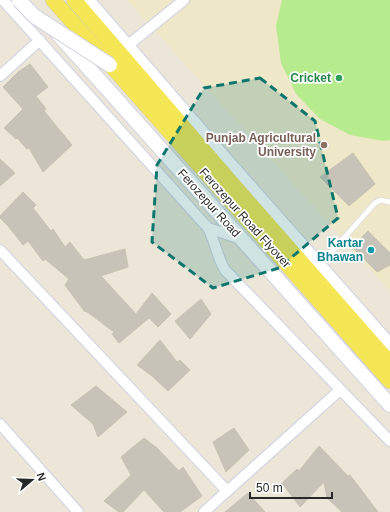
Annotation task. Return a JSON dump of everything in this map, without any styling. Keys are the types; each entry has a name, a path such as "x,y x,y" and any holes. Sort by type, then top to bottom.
{"main road":[{"path":"19,0 34,16 110,65"},
{"name":"Ferozepur Road","path":"28,0 390,405"},
{"name":"Ferozepur Road Flyover","path":"53,0 390,381"},
{"name":"Ferozepur Road Flyover","path":"74,0 229,180 390,363"},
{"path":"83,0 95,24"},
{"path":"87,0 390,346"}],"street":[{"path":"3,0 208,228 218,256 225,270 390,440"},
{"path":"128,46 184,0"},
{"path":"0,76 40,40"},
{"path":"208,228 241,239"},
{"path":"0,250 227,491"},
{"path":"204,512 340,390"},
{"path":"0,424 78,512"}],"lane":[{"path":"319,265 375,203 381,200 390,202"}],"highlighted area":[{"path":"260,78 315,121 338,218 279,268 213,288 152,242 157,165 204,88"}],"shaded area":[{"name":"Punjab Agricultural University","path":"127,0 390,0 390,291"}],"green space":[{"name":"Cricket","path":"282,0 390,0 390,140 384,141 350,135 320,119 296,94 281,63 276,26"}],"building":[{"path":"30,64 48,87 36,96 46,109 44,111 72,145 43,172 29,148 27,149 17,138 16,139 4,128 23,109 3,87 18,72"},
{"path":"353,153 375,184 349,206 320,177"},
{"path":"0,159 15,173 0,186"},
{"path":"23,192 36,205 33,208 51,231 53,229 65,247 70,242 84,260 125,249 128,267 101,276 136,314 152,293 171,314 158,327 149,318 119,343 112,334 114,332 86,311 85,312 65,285 69,279 45,259 43,261 28,241 23,245 0,218 0,216"},
{"name":"Kartar Bhawan","path":"368,231 390,253 390,265 377,272 352,247"},
{"path":"201,299 211,314 190,339 175,321"},
{"path":"160,340 177,362 180,360 190,370 168,391 152,376 137,365"},
{"path":"96,386 127,412 98,437 93,424 71,405"},
{"path":"234,428 249,450 226,472 213,442"},
{"path":"144,438 157,448 179,471 183,467 202,496 180,512 164,512 144,490 123,512 119,512 104,501 131,475 121,457"},
{"path":"319,446 348,476 350,475 378,512 342,512 327,498 324,482 300,507 282,483 297,469 299,471"},
{"path":"248,493 265,512 225,512"}],"place":[{"name":"Cricket","path":"339,78"},
{"name":"Punjab Agricultural University","path":"324,145"},
{"name":"Kartar Bhawan","path":"371,250"}]}
